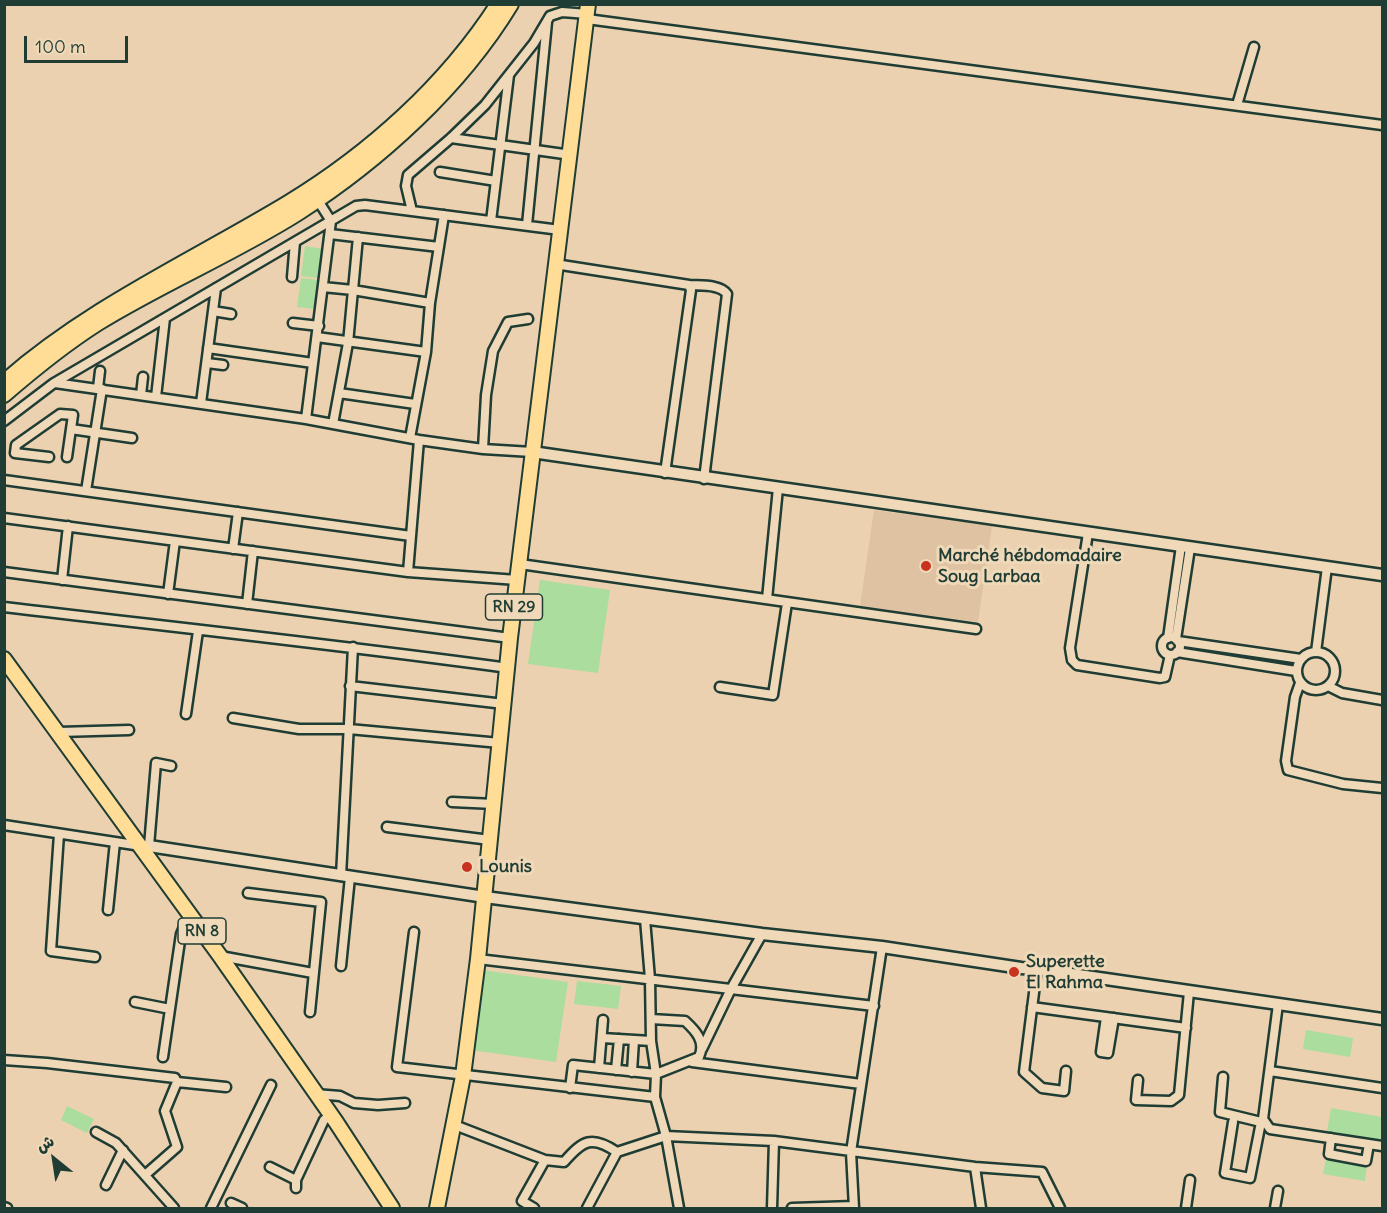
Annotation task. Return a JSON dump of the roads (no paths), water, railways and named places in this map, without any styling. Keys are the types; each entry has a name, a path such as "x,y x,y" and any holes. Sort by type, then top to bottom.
{"main road":[{"path":"4,382 45,348 93,315 289,202 374,142 432,87 464,51 498,4"},
{"path":"4,395 51,356 98,324 298,213 359,170 413,122 473,57 511,4"},
{"name":"RN 29","path":"437,1209 463,1076 478,959 510,638 588,12"},
{"name":"RN 8","path":"4,658 145,846 331,1114 392,1209"}],"street":[{"path":"412,211 406,182 408,175 485,105 534,43 548,20 558,12 588,12 1383,125"},
{"path":"527,225 548,20"},
{"path":"1237,105 1254,47"},
{"path":"491,220 510,74"},
{"path":"451,138 571,155"},
{"path":"440,172 496,181"},
{"path":"306,419 332,221 317,199"},
{"path":"4,421 54,383 362,204 560,230"},
{"path":"408,572 415,404 426,352 430,303 444,215"},
{"path":"330,234 439,247"},
{"path":"333,424 348,343 358,237"},
{"path":"292,276 296,242"},
{"path":"555,264 719,288 727,294 704,479"},
{"path":"666,473 691,290 689,285"},
{"path":"323,287 430,303"},
{"path":"201,404 216,288"},
{"path":"213,311 231,314"},
{"path":"156,397 165,318"},
{"path":"483,449 486,395 493,351 508,322 528,320"},
{"path":"293,323 319,327"},
{"path":"317,337 426,352"},
{"path":"208,348 313,363"},
{"path":"207,363 224,365"},
{"path":"86,491 95,432 100,371"},
{"path":"141,394 143,377"},
{"path":"54,383 306,419 483,449 532,452 704,479 1383,575"},
{"path":"339,393 415,404"},
{"path":"49,457 15,453 16,445 60,414 73,415 67,458"},
{"path":"71,429 132,438"},
{"path":"4,480 411,536"},
{"path":"767,599 777,488"},
{"path":"233,549 237,512"},
{"path":"4,518 408,572 517,580"},
{"path":"62,580 68,526"},
{"path":"1088,533 1070,655 1075,664 1160,678 1167,674 1173,653 1179,649 1174,639 1186,547"},
{"path":"168,594 175,541"},
{"path":"247,604 253,551"},
{"path":"520,564 976,629"},
{"path":"1316,652 1327,567"},
{"path":"4,572 510,638"},
{"path":"720,687 773,695 787,603"},
{"path":"4,607 353,647 508,668"},
{"path":"186,714 198,631"},
{"path":"1296,671 1166,653 1162,647 1165,640 1174,639 1301,659"},
{"path":"341,966 353,647"},
{"path":"1316,652 1328,656 1334,663 1335,675 1328,686 1316,690 1300,683 1296,671 1301,659 1307,653 1316,652"},
{"path":"1300,683 1295,697 1287,751 1288,770 1343,784 1383,788"},
{"path":"350,686 504,704"},
{"path":"1328,686 1342,693 1383,700"},
{"path":"233,718 299,729 349,729 500,743"},
{"path":"59,732 129,730"},
{"path":"145,846 156,763 171,766"},
{"path":"452,802 494,804"},
{"path":"4,825 485,897 762,934 882,946 1383,1019"},
{"path":"387,827 490,840"},
{"path":"59,834 51,951 95,957"},
{"path":"108,910 114,842"},
{"path":"248,892 321,902 310,1012"},
{"path":"163,1057 181,934 190,913"},
{"path":"645,918 650,979 651,1041 656,1074 655,1097 666,1136 679,1209"},
{"path":"414,932 397,1067 655,1097"},
{"path":"570,1088 573,1065 656,1074 692,1062 699,1057 731,989 762,934"},
{"path":"792,1209 854,1208 851,1152 882,946"},
{"path":"220,956 314,973"},
{"path":"478,959 874,1006"},
{"path":"1037,969 1024,1072 1042,1088 1064,1091 1066,1071"},
{"path":"1137,1080 1136,1100 1171,1101 1179,1095 1190,992"},
{"path":"135,1002 170,1009"},
{"path":"1233,1122 1225,1173 1251,1178 1263,1122 1278,1004"},
{"path":"1032,1007 1186,1028"},
{"path":"651,1019 686,1021 698,1032 702,1049"},
{"path":"599,1068 603,1020"},
{"path":"602,1038 651,1041"},
{"path":"616,1070 618,1039"},
{"path":"632,1072 634,1040"},
{"path":"4,1060 175,1078 177,1082 226,1087"},
{"path":"692,1062 861,1084"},
{"path":"1270,1071 1383,1088"},
{"path":"1223,1077 1220,1113 1263,1122 1270,1129 1383,1146"},
{"path":"145,1174 177,1147 165,1112 177,1082"},
{"path":"211,1209 271,1085"},
{"path":"315,1094 340,1096 354,1103 378,1106 405,1103"},
{"path":"270,1167 296,1184 324,1120 331,1114"},
{"path":"452,1124 545,1160 564,1162 576,1148 588,1141 602,1142 617,1152"},
{"path":"96,1132 116,1143 174,1209"},
{"path":"587,1209 617,1152 666,1136 774,1141 975,1167 1042,1172 1060,1209"},
{"path":"1331,1138 1329,1154 1366,1161 1369,1144"},
{"path":"772,1209 774,1141"},
{"path":"106,1185 123,1150"},
{"path":"534,1209 522,1201 545,1160"},
{"path":"975,1167 981,1209"},
{"path":"1186,1209 1190,1180"},
{"path":"1275,1209 1278,1191"},
{"path":"231,1203 242,1209"}],"place":[{"name":"Marché hébdomadaire Soug Larbaa","path":"926,566"},
{"name":"Lounis","path":"467,867"},
{"name":"Superette El Rahma","path":"1014,972"}]}
